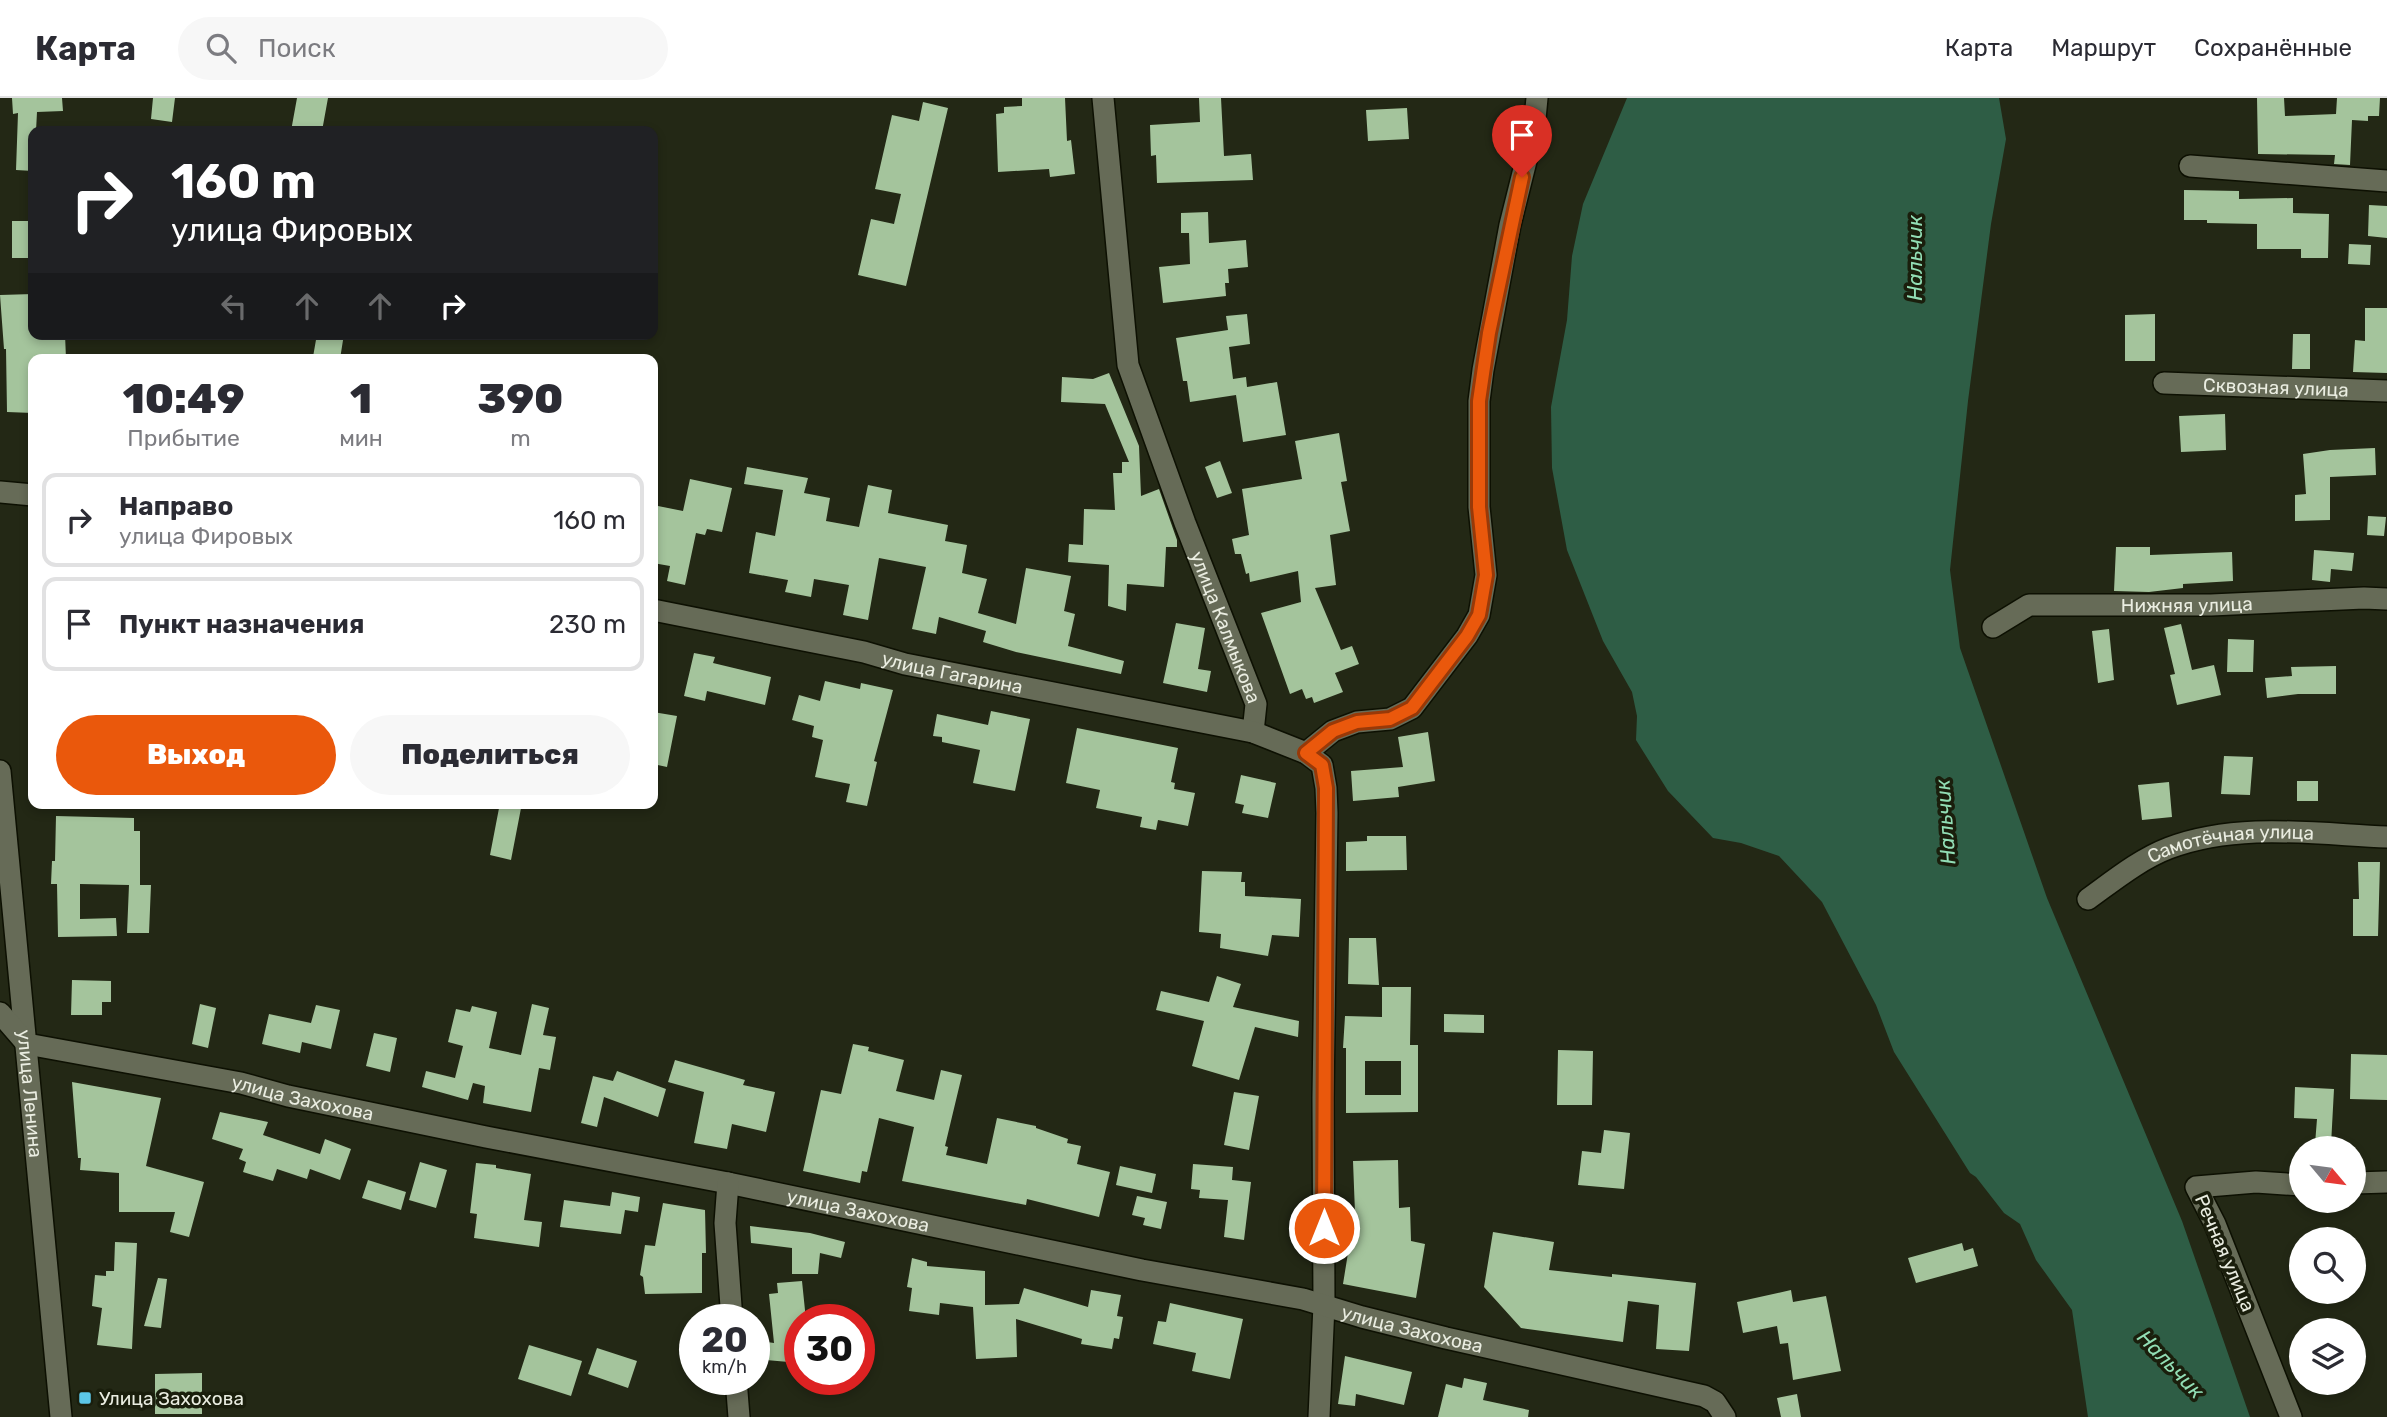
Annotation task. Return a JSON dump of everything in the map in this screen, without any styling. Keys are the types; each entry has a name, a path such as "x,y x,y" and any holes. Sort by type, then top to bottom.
{"street":[{"name":"улица Калмыкова","path":"1102,98 1128,365 1180,511 1256,704 1253,732 1306,753"},
{"path":"1319,1417 1324,1305 1323,1098 1327,814 1322,765 1306,753 1333,731 1357,722 1390,719 1412,708 1467,636 1479,615 1486,575 1479,507 1479,401 1510,225 1534,129 1537,98"},
{"path":"2190,166 2387,181"},
{"name":"Сквозная улица","path":"2165,383 2387,391"},
{"path":"0,492 28,495"},
{"name":"Нижняя улица","path":"1993,627 2029,604 2211,605 2387,599"},
{"name":"улица Гагарина","path":"658,611 864,652 905,664 1253,732"},
{"name":"улица Ленина","path":"0,771 61,1417"},
{"name":"Самотёчная улица","path":"2088,899 2167,849 2198,839 2261,831 2387,837"},
{"path":"0,1013 27,1044"},
{"name":"улица Захохова","path":"27,1044 241,1083 288,1096 473,1135 728,1184 1142,1270 1303,1299 1446,1338 1704,1396 1715,1402 1723,1414"},
{"name":"Речная улица","path":"2289,1184 2256,1182 2196,1187 2215,1224 2291,1417"},
{"path":"2366,1183 2387,1182"},
{"path":"728,1184 725,1223 731,1304"},
{"path":"737,1395 739,1417"}],"water":[{"name":"Нальчик","path":"1627,98 1999,98 2006,139 1991,224 1968,401 1950,570 1960,648 2047,898 2182,1221 2250,1417 2088,1417 2072,1310 2036,1260 2020,1224 2004,1213 1970,1173 1894,1052 1876,1005 1822,902 1779,856 1741,843 1713,838 1668,791 1636,740 1637,716 1632,692 1603,641 1567,550 1552,468 1551,407 1567,320 1572,256 1583,204"}],"building":[{"path":"12,98 62,98 63,111 37,112 36,126 28,126 28,171 16,170 18,113 13,114"},
{"path":"153,98 175,98 172,122 151,119"},
{"path":"297,98 328,98 323,126 292,126"},
{"path":"1022,98 1065,98 1067,141 1071,140 1075,174 1050,177 1049,169 998,172 996,114 1004,113 1004,107 1022,106"},
{"path":"1199,98 1221,98 1224,156 1251,154 1253,180 1157,183 1156,155 1151,156 1150,125 1200,122"},
{"path":"2257,98 2284,98 2285,116 2336,114 2337,98 2380,98 2379,116 2368,116 2368,121 2352,120 2350,165 2334,164 2335,155 2258,154"},
{"path":"923,102 948,108 906,286 858,275 871,219 894,224 901,194 875,189 892,115 919,121"},
{"path":"1407,108 1409,139 1368,141 1366,110"},
{"path":"2184,190 2239,191 2239,199 2293,198 2293,213 2329,214 2328,258 2301,258 2301,249 2257,249 2257,224 2184,220"},
{"path":"2369,205 2387,206 2387,238 2368,236"},
{"path":"1208,212 1209,243 1246,240 1248,267 1228,269 1226,296 1163,303 1159,267 1190,264 1189,233 1181,233 1181,213"},
{"path":"12,221 28,221 28,258 12,258"},
{"path":"2349,244 2371,245 2370,265 2348,264"},
{"path":"28,294 28,340 65,340 66,354 28,354 28,413 7,412 6,349 0,295"},
{"path":"2365,308 2387,308 2387,373 2353,372 2355,340 2365,341"},
{"path":"1247,314 1250,344 1229,347 1233,379 1246,377 1247,387 1277,382 1286,435 1243,442 1236,395 1190,402 1187,381 1183,381 1176,338 1228,330 1226,316"},
{"path":"2155,314 2155,361 2125,361 2125,315"},
{"path":"2293,334 2310,334 2310,369 2292,369"},
{"path":"316,340 343,340 341,354 314,354"},
{"path":"1109,373 1139,446 1141,496 1159,489 1177,540 1177,547 1166,547 1164,587 1127,584 1126,611 1108,606 1109,565 1068,562 1069,544 1083,545 1084,509 1115,510 1113,473 1122,473 1122,462 1129,462 1105,404 1061,402 1062,377 1093,379"},
{"path":"2225,414 2226,450 2181,452 2179,416"},
{"path":"1339,433 1347,481 1341,482 1350,531 1330,535 1336,585 1315,588 1341,650 1352,646 1359,664 1335,673 1343,692 1314,703 1312,697 1306,699 1302,689 1290,694 1261,613 1301,602 1298,571 1250,582 1241,554 1235,554 1232,539 1249,535 1242,489 1302,479 1295,441"},
{"path":"2375,448 2376,475 2330,477 2330,520 2295,521 2295,495 2306,494 2303,454"},
{"path":"1220,461 1232,493 1217,498 1205,467"},
{"path":"747,467 808,478 804,493 830,498 826,521 859,527 868,485 892,490 888,513 948,525 945,541 967,545 962,573 987,579 978,613 1016,624 1026,568 1071,576 1064,611 1075,614 1068,646 1124,661 1121,674 1016,652 983,642 986,631 939,617 936,634 912,629 926,567 879,558 868,620 843,615 849,585 814,579 811,597 785,592 788,580 749,573 756,532 775,536 783,490 744,484"},
{"path":"690,479 732,488 722,532 707,529 705,535 696,533 685,585 667,581 670,566 658,564 658,506 683,511"},
{"path":"2368,516 2386,517 2384,536 2367,535"},
{"path":"2116,547 2150,547 2150,555 2232,552 2233,581 2183,584 2183,588 2149,592 2114,591"},
{"path":"2314,550 2354,553 2352,571 2331,569 2330,582 2312,580"},
{"path":"1176,623 1205,628 1198,669 1211,671 1207,692 1163,683"},
{"path":"2181,624 2192,670 2214,665 2221,695 2177,705 2170,675 2175,674 2164,628"},
{"path":"2109,629 2114,680 2098,683 2092,631"},
{"path":"2228,639 2254,640 2253,672 2227,672"},
{"path":"694,653 715,657 713,663 771,677 765,705 707,691 705,701 684,696"},
{"path":"2336,666 2336,694 2298,694 2267,698 2265,678 2292,676 2291,667"},
{"path":"825,681 860,689 861,683 893,690 874,761 877,762 867,806 846,802 850,784 815,777 823,740 812,737 814,726 792,720 799,695 820,701"},
{"path":"991,711 1030,719 1015,791 973,783 980,750 942,742 942,737 933,736 937,714 988,725"},
{"path":"658,713 677,716 667,767 658,765"},
{"path":"1077,728 1178,748 1171,782 1175,783 1174,789 1195,793 1188,826 1158,820 1156,830 1140,827 1142,817 1096,808 1100,790 1066,783"},
{"path":"1428,732 1435,781 1398,787 1399,797 1353,801 1351,771 1403,767 1398,737"},
{"path":"2224,756 2253,757 2250,795 2221,794"},
{"path":"1241,775 1276,783 1268,818 1242,813 1244,805 1235,803"},
{"path":"2297,781 2318,781 2318,801 2297,801"},
{"path":"2169,782 2172,817 2142,820 2138,785"},
{"path":"499,809 521,809 511,860 490,855"},
{"path":"56,816 134,818 134,831 140,831 140,885 151,885 149,933 127,933 129,885 80,884 80,919 116,918 117,936 58,937 57,884 51,884 52,861 55,861"},
{"path":"1367,836 1406,836 1407,870 1346,871 1346,842 1367,841"},
{"path":"2358,862 2380,862 2378,936 2353,936 2353,899 2359,899"},
{"path":"1202,871 1242,872 1241,882 1245,882 1245,896 1301,899 1299,937 1272,935 1268,956 1220,948 1221,934 1199,932"},
{"path":"1349,938 1376,938 1379,985 1348,984"},
{"path":"1217,976 1241,984 1233,1007 1299,1021 1298,1037 1255,1027 1239,1080 1192,1066 1204,1021 1156,1010 1161,991 1209,1002"},
{"path":"72,980 111,981 111,1002 102,1002 102,1015 71,1015"},
{"path":"1382,987 1411,987 1410,1045 1418,1045 1418,1112 1346,1113 1346,1048 1343,1048 1345,1016 1382,1017","holes":["1365,1061 1401,1061 1401,1095 1365,1095"]},
{"path":"200,1004 216,1008 208,1048 192,1044"},
{"path":"532,1004 549,1008 543,1035 556,1037 550,1070 539,1068 531,1112 483,1103 485,1086 473,1083 468,1100 422,1087 426,1071 455,1078 463,1046 448,1042 456,1009 470,1012 472,1006 497,1012 489,1048 521,1055"},
{"path":"316,1005 340,1010 331,1049 302,1042 300,1053 262,1044 269,1014 311,1023"},
{"path":"1444,1014 1484,1015 1484,1033 1444,1032"},
{"path":"374,1033 397,1038 390,1072 366,1066"},
{"path":"853,1044 869,1047 868,1051 904,1060 896,1091 934,1100 941,1070 962,1075 945,1146 948,1147 946,1155 987,1164 997,1118 1036,1126 1068,1139 1067,1143 1081,1146 1077,1164 1110,1172 1099,1217 1027,1199 1026,1205 902,1181 914,1127 879,1118 867,1172 862,1171 860,1183 803,1171 821,1090 841,1094"},
{"path":"1558,1050 1593,1051 1592,1105 1557,1105"},
{"path":"2351,1054 2387,1055 2387,1100 2350,1099"},
{"path":"675,1060 745,1080 743,1085 775,1092 766,1132 732,1124 727,1149 694,1143 704,1092 668,1082"},
{"path":"617,1071 666,1089 658,1117 604,1097 597,1127 581,1123 593,1076 613,1081"},
{"path":"72,1082 161,1098 146,1166 204,1182 189,1237 170,1232 175,1212 119,1212 119,1173 80,1170"},
{"path":"2295,1087 2334,1089 2331,1136 2316,1136 2317,1119 2294,1118"},
{"path":"1234,1092 1259,1096 1249,1150 1224,1145"},
{"path":"220,1112 268,1122 263,1135 320,1154 325,1139 351,1149 340,1180 310,1169 307,1179 277,1169 273,1181 243,1172 246,1162 239,1159 243,1149 212,1139"},
{"path":"1604,1130 1630,1133 1624,1189 1578,1185 1582,1151 1601,1153"},
{"path":"1398,1160 1399,1208 1410,1207 1411,1241 1425,1244 1416,1298 1343,1284 1348,1253 1344,1253 1344,1213 1355,1213 1353,1161"},
{"path":"420,1162 447,1170 436,1208 409,1200"},
{"path":"476,1163 531,1174 524,1220 542,1222 539,1247 474,1238 477,1214 470,1213"},
{"path":"1193,1164 1233,1167 1232,1180 1251,1182 1244,1240 1224,1237 1228,1200 1199,1198 1200,1190 1191,1189"},
{"path":"1120,1166 1156,1174 1152,1193 1116,1185"},
{"path":"368,1180 406,1192 401,1210 362,1198"},
{"path":"612,1192 640,1197 638,1212 625,1210 621,1234 560,1227 564,1200 610,1206"},
{"path":"1137,1196 1167,1202 1161,1229 1143,1225 1145,1218 1132,1215"},
{"path":"663,1203 705,1210 706,1253 702,1253 702,1293 645,1294 643,1277 640,1275 645,1245 655,1246"},
{"path":"750,1226 810,1233 845,1242 841,1258 820,1253 818,1274 792,1274 792,1248 751,1243"},
{"path":"1493,1232 1554,1242 1549,1270 1696,1283 1689,1351 1656,1349 1659,1305 1628,1301 1623,1342 1521,1328 1484,1287"},
{"path":"115,1242 137,1243 132,1349 97,1345 102,1308 92,1306 95,1275 106,1276 106,1271 114,1271"},
{"path":"1962,1243 1964,1251 1973,1248 1978,1266 1916,1283 1908,1258"},
{"path":"912,1258 927,1262 927,1266 985,1271 985,1305 1019,1304 1024,1288 1088,1307 1091,1290 1121,1295 1117,1316 1123,1317 1119,1339 1114,1338 1112,1349 1081,1344 1082,1339 1016,1319 1017,1357 976,1359 973,1307 940,1303 939,1315 909,1311 912,1288 907,1287"},
{"path":"158,1278 167,1279 161,1328 144,1326"},
{"path":"802,1281 804,1304 784,1304 784,1362 770,1360 770,1342 774,1343 769,1294 778,1293 777,1283"},
{"path":"1791,1290 1793,1302 1826,1296 1841,1371 1793,1380 1788,1343 1780,1344 1777,1326 1743,1333 1737,1302"},
{"path":"1170,1303 1243,1319 1230,1379 1192,1371 1196,1353 1153,1344 1158,1321 1166,1322"},
{"path":"529,1345 582,1361 571,1396 518,1379"},
{"path":"597,1348 637,1361 628,1388 588,1374"},
{"path":"1345,1356 1412,1372 1404,1405 1356,1394 1355,1406 1338,1404"},
{"path":"202,1373 202,1414 155,1414 155,1374"},
{"path":"1464,1378 1487,1383 1483,1400 1529,1410 1528,1417 1438,1417 1446,1384 1462,1388"},
{"path":"1797,1394 1801,1417 1781,1417 1777,1398"}],"place":[{"name":"Улица Захохова","path":"85,1398"}],"route":[{"path":"1324,1228 1327,814 1322,765 1306,753 1333,731 1357,722 1390,719 1412,708 1467,636 1479,615 1486,575 1479,507 1479,401 1489,333 1522,177"}]}
